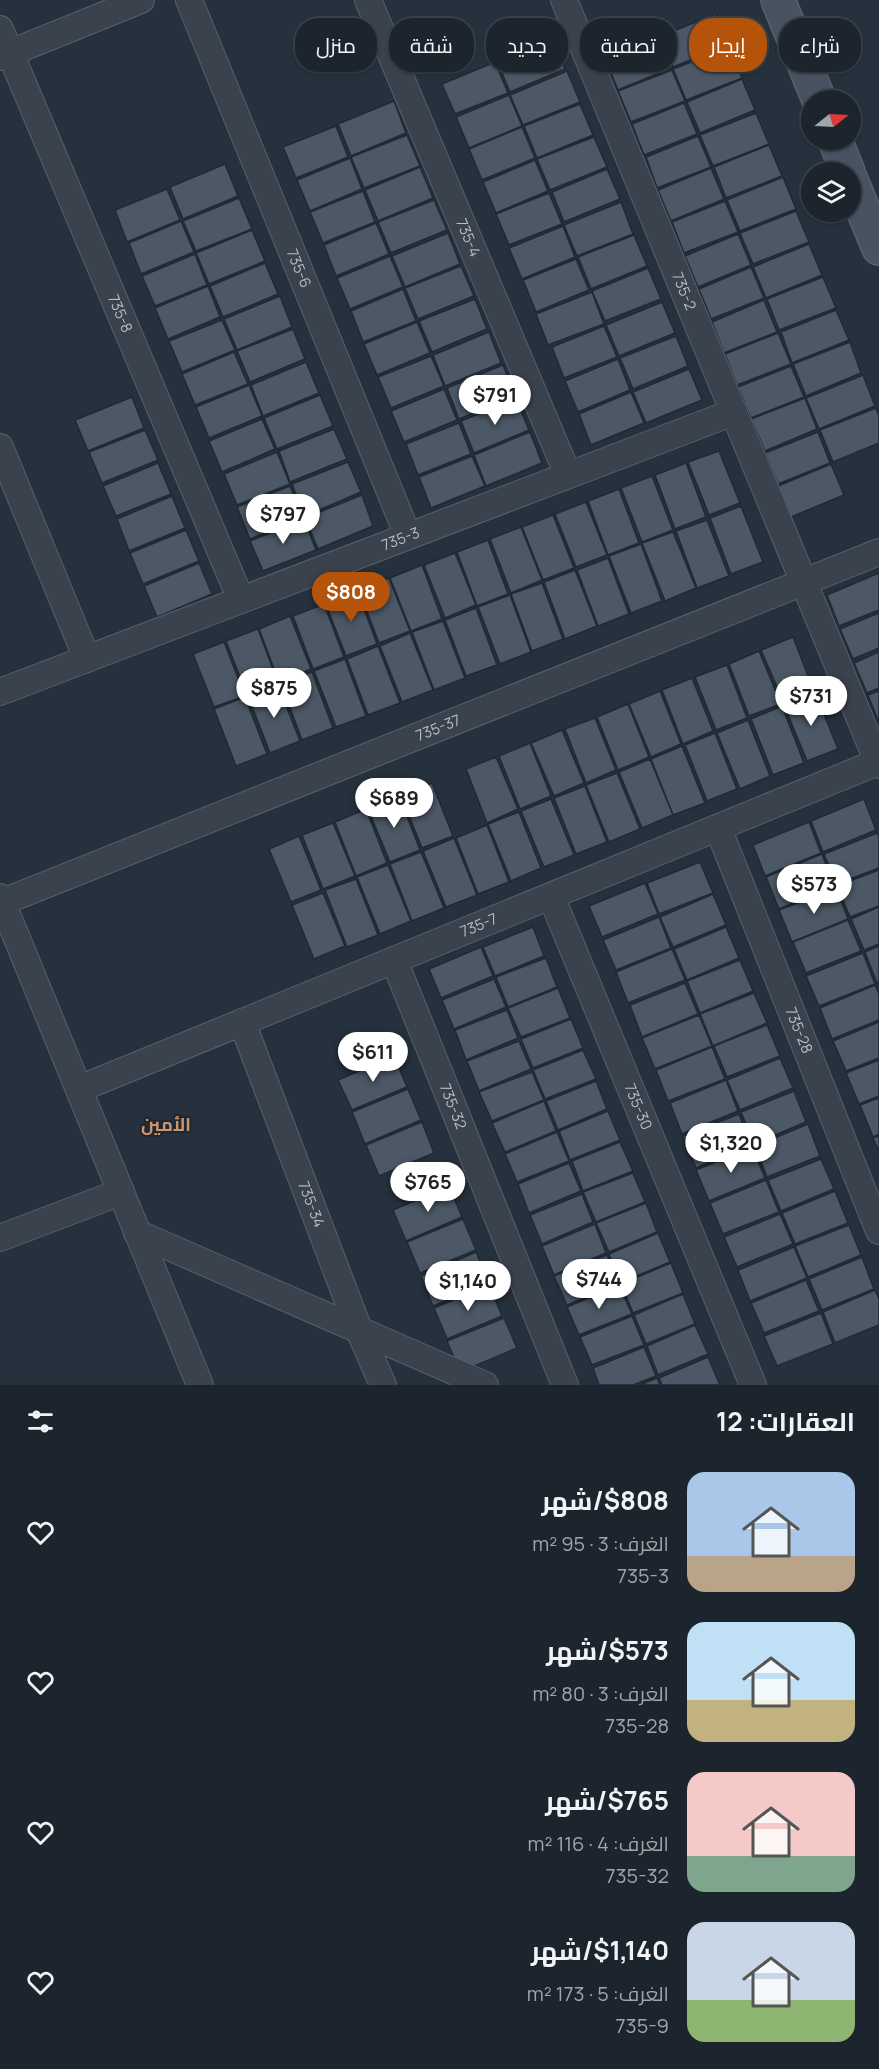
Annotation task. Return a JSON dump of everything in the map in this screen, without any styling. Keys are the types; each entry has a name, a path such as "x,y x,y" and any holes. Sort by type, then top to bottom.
{"street":[{"path":"5,55 141,0"},
{"name":"735-6","path":"189,0 408,536"},
{"name":"735-4","path":"368,0 568,475"},
{"name":"735-2","path":"564,0 878,763"},
{"path":"778,0 815,90"},
{"name":"735-8","path":"0,29 5,55 241,600"},
{"path":"861,194 872,211 879,248"},
{"name":"735-3","path":"0,692 734,412"},
{"path":"0,447 87,659"},
{"name":"735-37","path":"1,901 879,552"},
{"name":"735-7","path":"78,1089 878,763"},
{"name":"735-28","path":"718,828 879,1231"},
{"name":"735-30","path":"551,896 753,1385"},
{"path":"1,901 200,1385"},
{"name":"735-32","path":"394,960 565,1385"},
{"name":"735-34","path":"242,1022 359,1330 383,1385"},
{"path":"0,1238 121,1192"},
{"path":"137,1233 485,1385"}],"building":[{"path":"716,14 718,18 706,18"},
{"path":"689,25 689,60 677,65 677,30"},
{"path":"689,63 689,72 740,72 742,78 686,100 674,72 677,72 677,67"},
{"path":"486,66 486,72 499,72 508,93 455,114 442,84"},
{"path":"502,72 558,72 510,92"},
{"path":"567,72 580,102 523,125 510,95"},
{"path":"611,72 661,72 618,90"},
{"path":"667,72 673,72 685,101 631,122 618,91"},
{"path":"742,79 755,110 700,133 687,102"},
{"path":"509,95 522,126 469,148 456,117"},
{"path":"394,101 406,133 351,156 338,124"},
{"path":"684,103 697,134 644,155 632,124"},
{"path":"580,104 593,135 537,158 524,126"},
{"path":"756,113 769,144 713,166 700,135"},
{"path":"336,126 348,157 296,178 283,147"},
{"path":"522,127 535,158 482,180 469,149"},
{"path":"407,135 420,166 364,188 351,157"},
{"path":"698,136 711,167 657,188 646,157"},
{"path":"594,137 607,167 550,190 537,159"},
{"path":"769,145 782,176 726,198 714,167"},
{"path":"350,158 362,189 310,211 297,180"},
{"path":"535,160 548,191 496,213 483,182"},
{"path":"225,164 238,196 183,219 170,187"},
{"path":"420,167 433,198 378,221 365,190"},
{"path":"711,168 724,199 671,221 658,190"},
{"path":"607,169 620,199 564,222 552,192"},
{"path":"783,177 796,209 740,231 727,200"},
{"path":"167,189 180,220 127,242 115,210"},
{"path":"363,191 375,222 323,243 310,212"},
{"path":"549,193 562,224 509,245 496,214"},
{"path":"239,198 252,229 196,251 183,221"},
{"path":"434,200 447,230 391,253 378,222"},
{"path":"725,201 738,232 684,253 672,222"},
{"path":"621,202 633,234 577,256 564,225"},
{"path":"796,211 809,242 753,264 740,233"},
{"path":"181,221 194,252 141,274 129,243"},
{"path":"376,223 389,254 336,276 324,245"},
{"path":"563,226 575,257 522,279 509,248"},
{"path":"252,230 265,261 209,284 196,253"},
{"path":"448,233 460,264 405,287 392,256"},
{"path":"738,234 751,265 698,287 685,256"},
{"path":"634,235 647,266 591,289 578,257"},
{"path":"809,244 822,275 766,298 753,267"},
{"path":"195,254 207,285 155,306 142,276"},
{"path":"390,256 403,287 350,309 337,278"},
{"path":"576,259 589,290 536,312 523,280"},
{"path":"265,263 278,294 223,317 210,286"},
{"path":"461,266 474,296 418,319 405,288"},
{"path":"751,267 764,298 711,319 699,289"},
{"path":"648,268 661,299 605,321 592,291"},
{"path":"823,277 836,308 779,330 767,299"},
{"path":"208,286 220,317 168,339 155,308"},
{"path":"403,289 416,321 363,342 351,311"},
{"path":"592,292 604,324 548,345 536,314"},
{"path":"280,296 292,327 237,350 224,319"},
{"path":"475,299 487,329 432,352 419,321"},
{"path":"764,300 777,332 724,353 712,322"},
{"path":"662,302 675,333 619,356 606,325"},
{"path":"836,310 849,340 792,363 781,332"},
{"path":"222,320 235,350 182,372 169,341"},
{"path":"417,322 430,353 377,375 364,344"},
{"path":"604,326 617,357 564,378 552,347"},
{"path":"293,329 305,359 250,382 237,351"},
{"path":"489,332 501,363 445,386 433,355"},
{"path":"778,333 791,364 737,385 725,354"},
{"path":"676,336 688,366 633,389 620,358"},
{"path":"850,342 861,373 806,396 793,364"},
{"path":"234,352 248,384 195,405 182,374"},
{"path":"431,356 444,386 391,408 378,377"},
{"path":"618,359 630,390 578,412 565,381"},
{"path":"306,362 319,393 263,416 251,385"},
{"path":"503,365 515,396 459,419 447,388"},
{"path":"791,366 804,397 751,418 738,387"},
{"path":"689,369 702,400 646,423 633,392"},
{"path":"863,375 875,406 819,429 806,398"},
{"path":"249,385 262,416 209,438 196,407"},
{"path":"444,389 457,420 404,442 391,411"},
{"path":"631,392 644,423 591,445 579,414"},
{"path":"320,395 333,426 277,449 264,418"},
{"path":"132,397 144,428 88,451 75,420"},
{"path":"805,398 817,429 765,451 751,419"},
{"path":"516,399 529,430 474,453 461,421"},
{"path":"876,408 879,416 879,443 833,462 820,430"},
{"path":"262,419 275,449 222,472 209,441"},
{"path":"459,423 471,454 418,475 406,444"},
{"path":"334,429 347,459 290,482 279,451"},
{"path":"145,430 158,460 102,483 89,452"},
{"path":"530,432 542,463 486,486 474,455"},
{"path":"818,432 830,463 778,484 765,453"},
{"path":"719,451 740,503 709,515 688,462"},
{"path":"277,452 290,484 237,505 224,474"},
{"path":"472,456 485,486 431,508 419,477"},
{"path":"348,462 361,492 305,516 292,484"},
{"path":"158,463 171,494 116,516 103,486"},
{"path":"686,463 706,517 675,529 655,475"},
{"path":"831,464 844,495 791,517 778,486"},
{"path":"652,476 673,530 642,542 621,488"},
{"path":"290,486 303,517 250,539 237,507"},
{"path":"619,489 639,543 608,555 588,501"},
{"path":"362,495 373,526 318,549 305,518"},
{"path":"172,496 185,528 129,551 117,519"},
{"path":"586,502 607,555 576,567 555,514"},
{"path":"741,506 763,562 731,574 710,518"},
{"path":"553,515 574,568 543,580 522,527"},
{"path":"304,519 316,550 263,571 250,541"},
{"path":"707,520 729,576 697,588 676,531"},
{"path":"521,527 542,580 511,593 490,539"},
{"path":"186,530 199,561 143,584 130,553"},
{"path":"673,532 696,588 665,601 642,543"},
{"path":"488,540 508,594 477,606 457,552"},
{"path":"641,544 662,601 631,613 609,556"},
{"path":"455,553 476,605 445,618 424,565"},
{"path":"608,558 629,614 598,626 577,570"},
{"path":"199,563 212,594 157,617 144,586"},
{"path":"422,565 442,619 411,631 390,578"},
{"path":"575,570 597,626 565,639 544,582"},
{"path":"879,573 879,610 839,626 827,595"},
{"path":"389,578 410,631 379,643 359,590"},
{"path":"542,583 563,639 532,651 511,594"},
{"path":"357,590 377,644 346,656 325,602"},
{"path":"510,595 531,652 500,664 478,607"},
{"path":"324,604 344,657 313,669 293,616"},
{"path":"476,608 497,665 466,676 445,620"},
{"path":"879,613 879,648 853,659 840,629"},
{"path":"290,616 311,669 279,682 259,629"},
{"path":"443,621 465,678 434,690 412,632"},
{"path":"258,629 278,683 247,695 226,641"},
{"path":"410,633 433,690 402,702 380,646"},
{"path":"793,637 814,691 784,703 761,650"},
{"path":"224,642 245,696 214,707 193,654"},
{"path":"378,646 400,703 368,715 347,659"},
{"path":"759,651 781,704 749,716 729,664"},
{"path":"879,652 879,688 867,693 854,663"},
{"path":"345,659 366,716 336,727 314,671"},
{"path":"727,665 747,718 716,730 695,677"},
{"path":"312,672 333,728 302,740 281,684"},
{"path":"692,678 713,731 683,744 662,690"},
{"path":"278,685 300,741 270,753 248,696"},
{"path":"660,691 681,744 651,757 629,704"},
{"path":"879,691 879,723 868,695"},
{"path":"815,692 838,749 807,761 784,705"},
{"path":"245,697 267,754 236,766 214,709"},
{"path":"628,704 649,757 618,770 597,717"},
{"path":"782,706 804,763 773,775 751,719"},
{"path":"595,718 616,770 586,783 565,729"},
{"path":"748,720 770,776 740,789 717,733"},
{"path":"562,730 584,783 554,796 531,743"},
{"path":"715,733 737,789 707,801 685,745"},
{"path":"530,743 551,796 520,809 499,756"},
{"path":"682,746 705,803 673,815 651,759"},
{"path":"496,757 518,809 487,823 466,769"},
{"path":"650,759 673,815 642,828 619,772"},
{"path":"617,773 640,829 609,842 586,785"},
{"path":"432,783 453,836 422,848 401,796"},
{"path":"585,786 607,842 576,854 554,798"},
{"path":"399,796 420,850 390,862 368,809"},
{"path":"551,799 574,855 544,867 521,811"},
{"path":"864,799 876,830 823,852 811,821"},
{"path":"366,809 387,863 356,876 335,822"},
{"path":"519,812 541,868 511,881 488,824"},
{"path":"809,822 821,853 765,876 753,845"},
{"path":"333,823 355,876 323,889 302,835"},
{"path":"487,825 509,882 478,894 456,838"},
{"path":"877,833 879,836 879,868 837,884 824,854"},
{"path":"299,836 321,890 291,902 269,849"},
{"path":"454,838 477,895 446,907 423,851"},
{"path":"421,852 444,908 412,921 390,864"},
{"path":"822,854 834,886 779,909 766,877"},
{"path":"700,862 713,893 659,914 647,883"},
{"path":"388,865 411,921 380,934 357,877"},
{"path":"879,870 879,906 850,917 837,886"},
{"path":"356,879 378,935 347,947 325,890"},
{"path":"645,883 658,914 602,937 589,906"},
{"path":"836,888 848,919 792,942 779,910"},
{"path":"323,893 345,946 314,959 292,905"},
{"path":"713,894 726,925 673,947 660,917"},
{"path":"879,907 879,944 864,950 851,919"},
{"path":"659,917 671,948 616,970 603,940"},
{"path":"848,920 861,951 806,973 793,942"},
{"path":"533,927 544,956 495,976 483,947"},
{"path":"726,927 739,958 687,980 674,949"},
{"path":"879,946 879,982 877,983 865,952"},
{"path":"481,947 493,976 441,998 429,969"},
{"path":"672,949 685,980 628,1003 616,972"},
{"path":"863,953 875,984 819,1006 806,976"},
{"path":"546,958 557,987 508,1007 496,977"},
{"path":"740,960 753,991 700,1013 687,981"},
{"path":"494,979 506,1007 454,1029 442,1000"},
{"path":"685,983 698,1014 642,1037 630,1005"},
{"path":"875,985 879,994 879,1020 832,1039 820,1008"},
{"path":"558,988 570,1018 521,1037 508,1008"},
{"path":"754,993 767,1023 713,1046 700,1014"},
{"path":"507,1010 518,1038 466,1060 455,1030"},
{"path":"699,1015 712,1046 655,1069 642,1038"},
{"path":"571,1019 583,1048 533,1068 521,1039"},
{"path":"879,1022 879,1058 846,1071 833,1041"},
{"path":"767,1025 780,1056 727,1077 714,1046"},
{"path":"519,1041 531,1069 479,1091 467,1061"},
{"path":"712,1047 725,1079 668,1101 656,1070"},
{"path":"583,1050 596,1079 545,1099 533,1070"},
{"path":"394,1056 407,1087 352,1110 338,1080"},
{"path":"780,1058 793,1088 740,1110 727,1080"},
{"path":"879,1060 879,1096 859,1104 846,1073"},
{"path":"532,1072 544,1100 492,1121 479,1092"},
{"path":"726,1080 738,1111 682,1134 670,1103"},
{"path":"596,1081 607,1109 558,1130 546,1101"},
{"path":"408,1089 421,1120 365,1144 352,1112"},
{"path":"794,1091 806,1122 754,1144 741,1112"},
{"path":"879,1098 879,1134 873,1137 860,1105"},
{"path":"544,1101 556,1131 505,1152 492,1123"},
{"path":"608,1111 620,1140 570,1160 559,1131"},
{"path":"739,1114 751,1145 696,1168 683,1136"},
{"path":"422,1122 434,1153 379,1176 366,1145"},
{"path":"808,1124 820,1156 767,1177 755,1146"},
{"path":"557,1132 569,1161 517,1182 505,1154"},
{"path":"879,1136 879,1152 873,1138"},
{"path":"620,1142 633,1171 583,1191 572,1161"},
{"path":"752,1147 765,1178 709,1201 696,1170"},
{"path":"821,1159 834,1189 781,1211 768,1180"},
{"path":"569,1163 581,1191 529,1213 518,1184"},
{"path":"633,1173 645,1202 596,1222 583,1192"},
{"path":"766,1180 779,1212 723,1234 710,1203"},
{"path":"449,1186 462,1217 406,1241 393,1210"},
{"path":"835,1191 848,1223 795,1244 782,1213"},
{"path":"582,1194 593,1222 542,1244 530,1215"},
{"path":"646,1203 657,1232 609,1252 596,1223"},
{"path":"780,1214 793,1244 737,1267 724,1237"},
{"path":"463,1219 476,1250 420,1273 407,1242"},
{"path":"595,1224 606,1253 554,1275 542,1246"},
{"path":"849,1225 861,1255 808,1277 795,1246"},
{"path":"658,1233 670,1262 620,1283 609,1254"},
{"path":"794,1247 807,1278 750,1301 738,1270"},
{"path":"476,1252 489,1283 433,1306 421,1276"},
{"path":"607,1255 619,1284 567,1305 554,1276"},
{"path":"862,1257 874,1289 822,1310 809,1279"},
{"path":"671,1263 683,1293 633,1313 621,1284"},
{"path":"806,1280 819,1311 764,1333 751,1303"},
{"path":"489,1285 502,1316 447,1339 434,1308"},
{"path":"619,1285 632,1314 579,1335 567,1307"},
{"path":"875,1290 879,1299 879,1325 835,1343 823,1312"},
{"path":"683,1294 695,1324 646,1344 634,1315"},
{"path":"821,1313 833,1344 777,1366 764,1336"},
{"path":"632,1316 644,1345 592,1365 580,1337"},
{"path":"504,1318 517,1348 460,1372 447,1341"},
{"path":"695,1325 708,1354 658,1375 647,1346"},
{"path":"644,1347 656,1376 633,1385 599,1385 593,1368"},
{"path":"708,1357 720,1385 662,1385 659,1378"},
{"path":"657,1378 660,1385 640,1385"}],"district":[{"name":"الأمين","path":"166,1125"}]}
